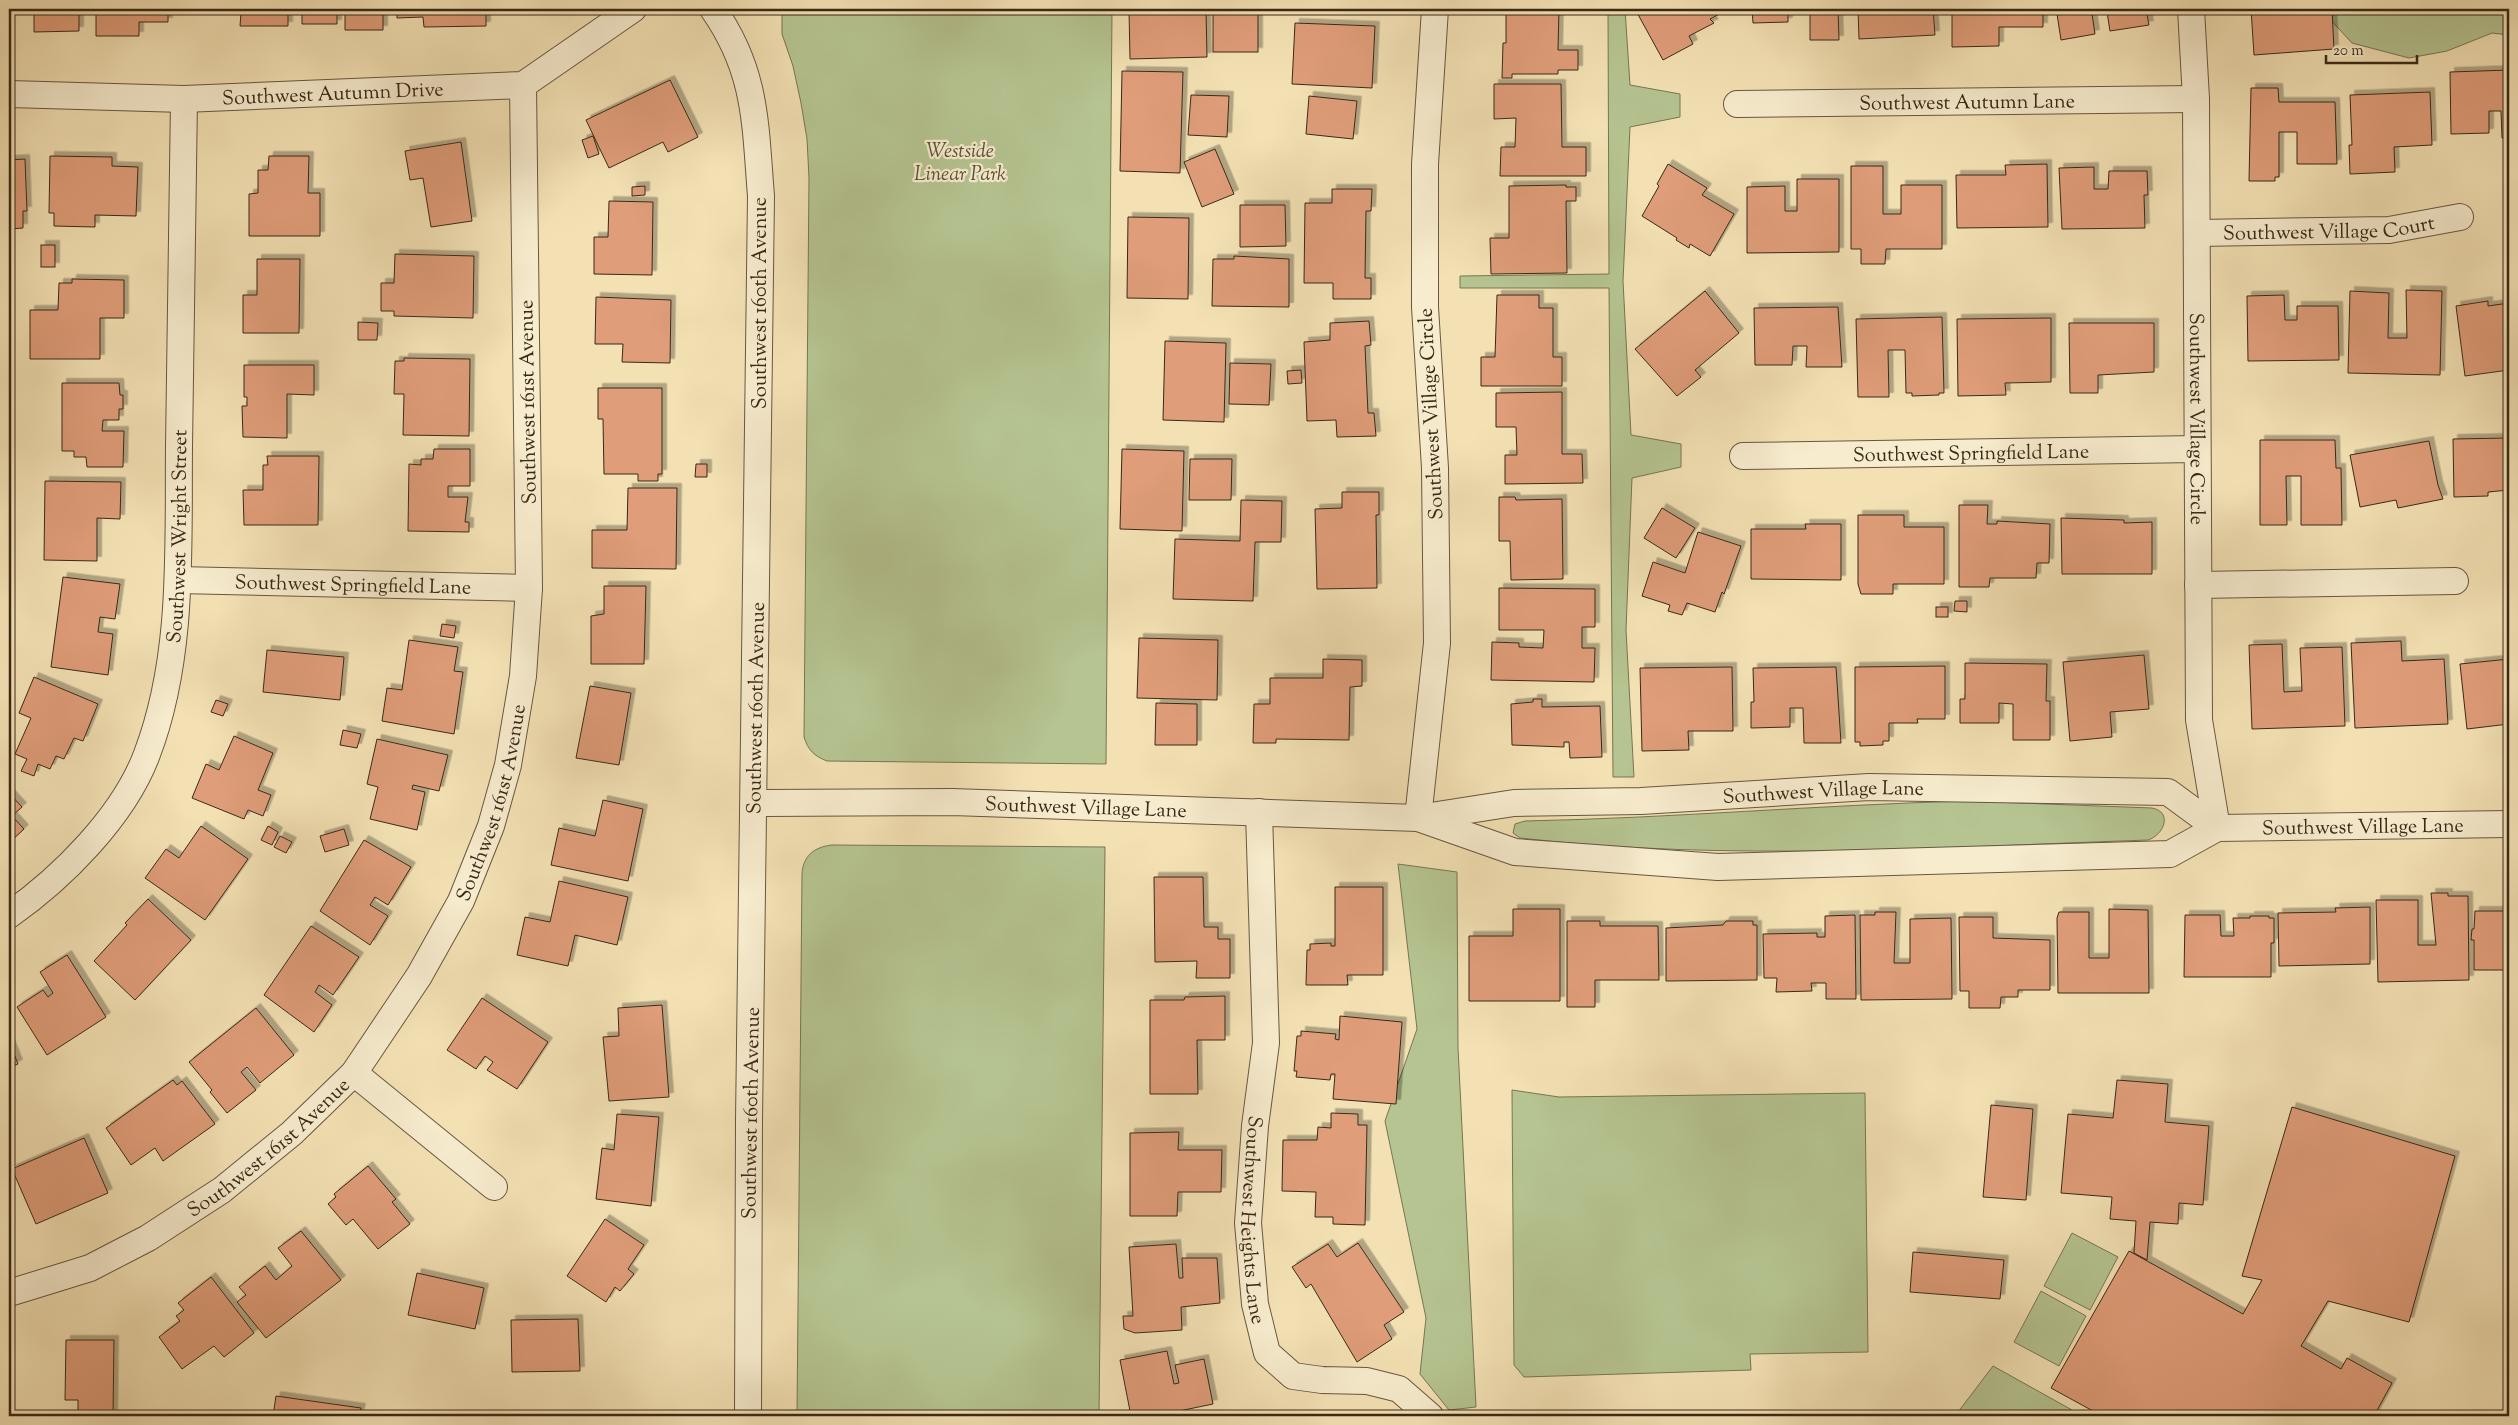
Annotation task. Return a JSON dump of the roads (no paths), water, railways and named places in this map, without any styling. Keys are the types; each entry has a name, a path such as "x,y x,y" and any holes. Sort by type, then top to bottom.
{"street":[{"path":"523,85 633,9"},
{"name":"Southwest 160th Avenue","path":"712,9 736,46 748,82 754,114 761,196 748,1416"},
{"name":"Southwest Village Circle","path":"1418,818 1437,643 1435,468 1425,307 1425,164 1435,9"},
{"name":"Southwest Village Circle","path":"2191,9 2196,99 2199,720 2217,828"},
{"name":"Southwest Autumn Drive","path":"9,94 184,99 523,85"},
{"name":"Southwest 161st Avenue","path":"9,1293 90,1268 156,1232 222,1190 292,1133 354,1072 419,976 461,901 491,826 508,765 523,676 529,588 523,85"},
{"name":"Southwest Wright Street","path":"9,915 30,901 68,867 97,836 128,792 147,756 161,711 171,661 178,580 184,99"},
{"name":"Southwest Autumn Lane","path":"1737,104 2196,99"},
{"name":"Southwest Village Court","path":"2197,233 2389,230 2460,217"},
{"name":"Southwest Springfield Lane","path":"1743,456 2197,449"},
{"name":"Southwest Springfield Lane","path":"178,580 529,588"},
{"path":"2198,585 2455,581"},
{"name":"Southwest Village Lane","path":"754,803 952,802 1418,818 1514,803 1641,801 1869,787 2168,792 2217,828"},
{"name":"Southwest Heights Lane","path":"1259,812 1266,1043 1255,1126 1248,1223 1255,1304 1266,1353 1293,1376 1322,1380 1367,1381 1399,1388 1430,1416"},
{"name":"Southwest Village Lane","path":"1418,818 1515,852 1718,867 2170,854 2217,828 2509,824"},
{"path":"354,1072 494,1187"}],"park label":[{"name":"Westside Linear Park","path":"960,162"}]}
